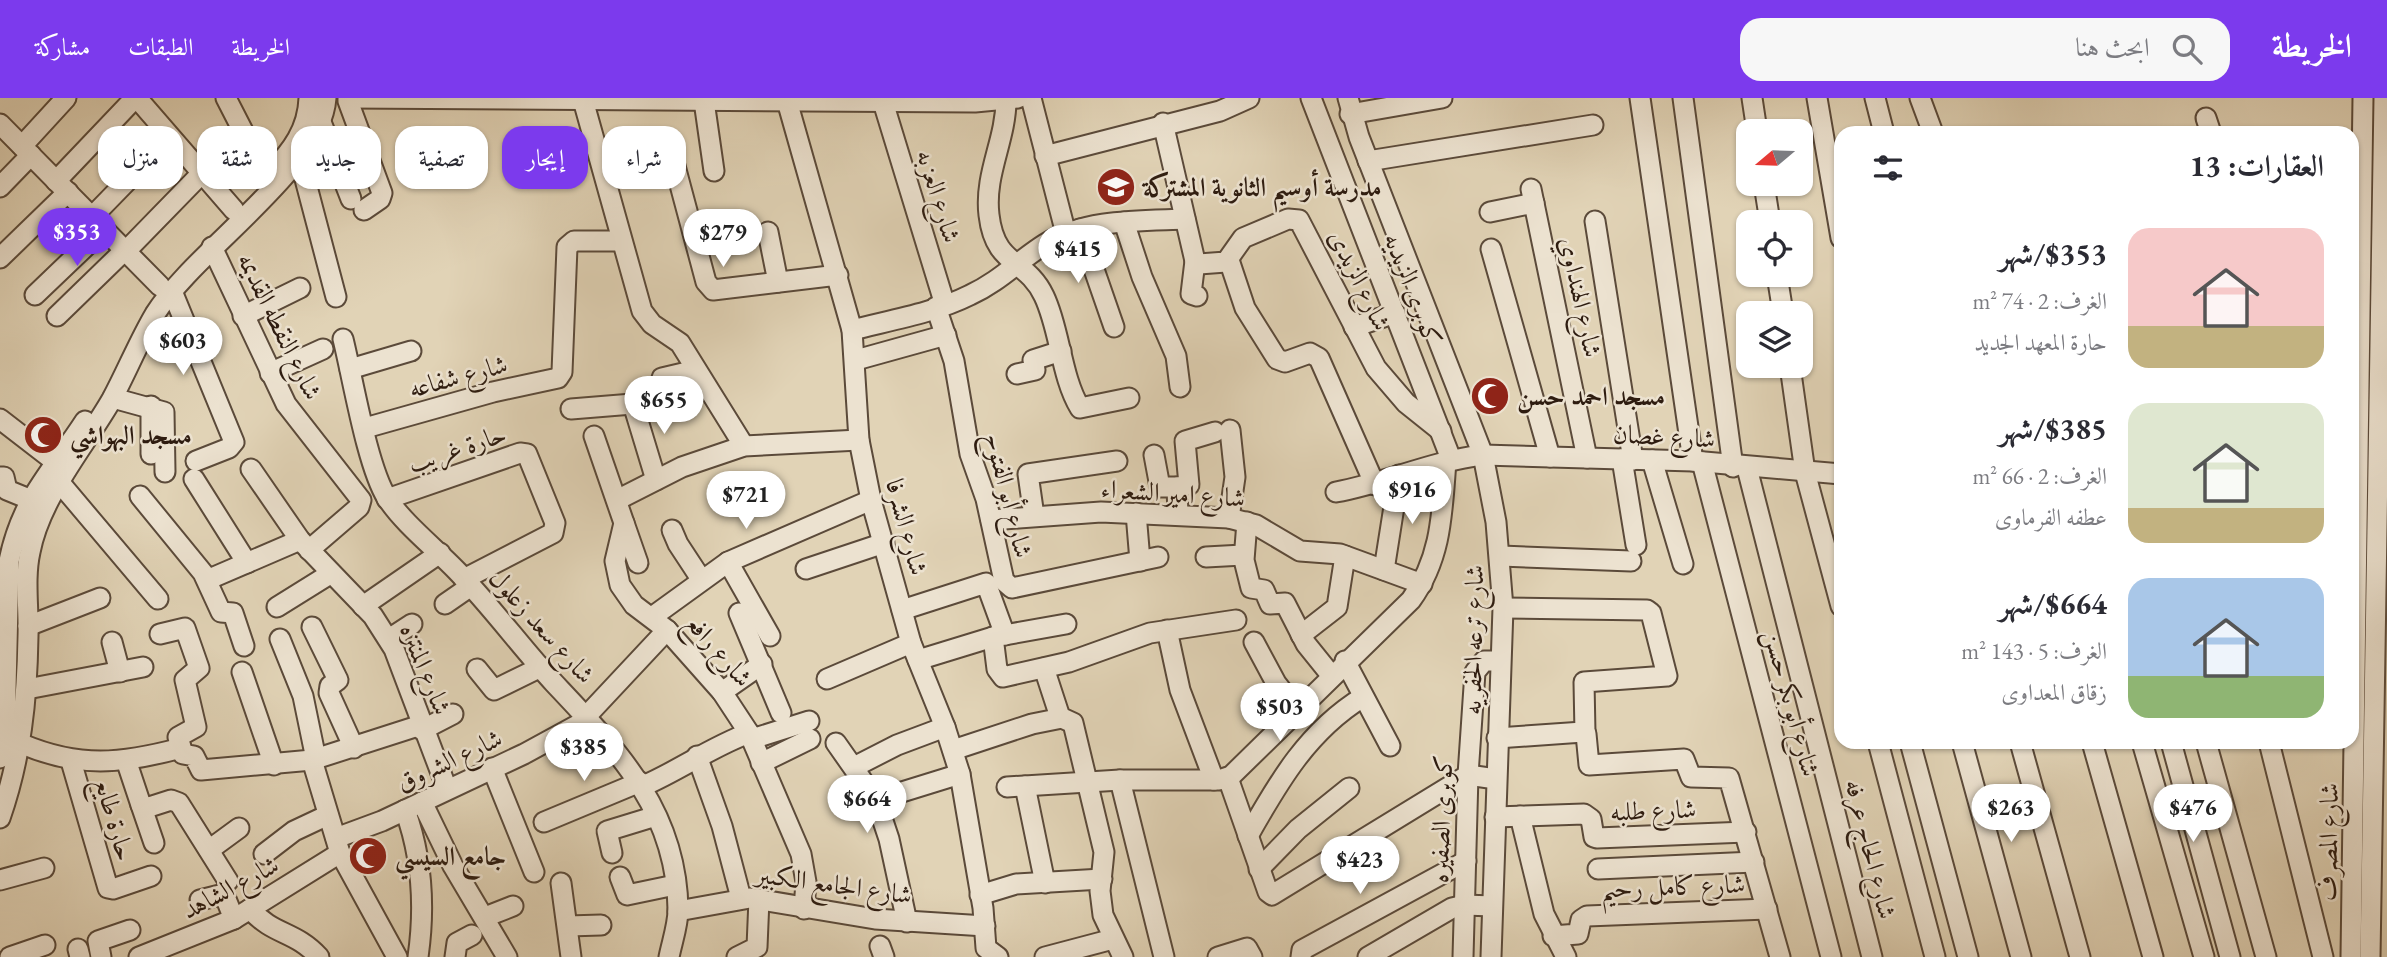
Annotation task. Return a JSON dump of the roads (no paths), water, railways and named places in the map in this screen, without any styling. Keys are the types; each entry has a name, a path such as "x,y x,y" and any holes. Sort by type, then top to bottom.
{"street":[{"path":"0,187 66,98"},
{"path":"0,258 136,98 160,126"},
{"path":"226,98 240,126"},
{"path":"309,98 320,113 357,205 380,199 382,193 351,99"},
{"path":"1031,98 1045,156 1073,232 1114,327"},
{"path":"1045,156 1163,123 1220,111 1249,98"},
{"name":"كوبرى الزيديه","path":"1311,98 1441,431 1448,460"},
{"path":"1349,106 1442,98"},
{"path":"1640,98 1698,462"},
{"name":"شارع الحاج عرفه","path":"1683,98 1740,467 1872,957"},
{"path":"1752,98 1755,119"},
{"path":"1817,98 1834,197"},
{"path":"1875,98 1882,126"},
{"path":"1920,98 1930,126"},
{"name":"شارع المصرف","path":"2359,637 2369,493 2370,425 2363,98"},
{"path":"2370,425 2384,403 2384,98"},
{"path":"277,166 320,113 351,99 831,99 883,102 1012,99 990,173 989,215 993,235 1001,253 1034,281 1045,299 1080,408 1129,398"},
{"path":"583,100 621,241 646,318 676,339 744,446"},
{"name":"شارع الشرفا","path":"779,100 838,275 852,330 859,440 871,500 915,651 960,774 985,926 986,948 998,957"},
{"path":"704,101 714,171"},
{"name":"شارع العزبه","path":"883,102 940,306"},
{"name":"شارع ترعه الحفريه","path":"1349,106 1483,455 1501,556 1503,608 1491,957"},
{"path":"1163,123 1195,261 1191,293 1197,296"},
{"path":"0,124 125,251 166,288 234,442 195,470 247,563"},
{"path":"1368,161 1593,125"},
{"path":"183,152 197,167"},
{"path":"0,758 9,561 20,519 29,499 62,472 113,398 166,288 291,169"},
{"path":"57,316 197,178"},
{"path":"35,295 126,189"},
{"path":"216,189 234,210"},
{"path":"0,818 22,744 27,689 29,554 36,528 138,319 254,189"},
{"path":"308,189 336,297"},
{"path":"681,189 709,287 717,290 838,275"},
{"name":"شارع الهنداوي","path":"1490,212 1533,196 1587,458"},
{"path":"852,330 940,306 988,286 1018,267 1047,242 1073,232 1124,222 1185,219"},
{"name":"شارع الزيدى","path":"1229,260 1243,238 1288,219 1299,220 1370,358 1390,386 1441,431"},
{"path":"1501,556 1633,553 1636,460 1595,221"},
{"path":"1124,222 1142,277 1176,356 1180,387"},
{"path":"768,232 778,282"},
{"name":"شارع شفاعه","path":"365,428 493,392 558,379 562,372 567,247 574,241 621,241"},
{"name":"شارع النقطه القديمه","path":"212,247 270,373 296,419 360,497 361,504 304,545"},
{"path":"1491,249 1550,457"},
{"path":"1195,261 1199,264 1229,260 1245,308 1276,359 1285,362 1310,353 1319,358 1375,485"},
{"path":"1385,289 1416,277"},
{"path":"243,316 300,288"},
{"name":"شارع أبو الفتوح","path":"940,306 959,380 971,454 991,520 1002,576 1012,587 1149,559 1136,513"},
{"path":"1354,327 1395,313"},
{"path":"856,360 947,335"},
{"name":"شارع سعد زعلول","path":"343,339 374,467 387,499 468,582 541,667 589,716 641,784 656,816 675,885 678,911 669,957"},
{"path":"270,373 323,349"},
{"path":"350,369 411,351"},
{"path":"1017,374 1035,370 1033,360 1061,351"},
{"path":"571,409 657,402 662,378 696,370"},
{"path":"1792,378 1805,472 1834,580"},
{"path":"113,398 152,406 161,409 166,415 165,472"},
{"path":"633,404 656,480"},
{"path":"151,454 152,406"},
{"path":"0,419 62,472 158,599"},
{"path":"1154,455 1160,487 1189,485 1185,442 1223,431 1235,477 1243,555 1251,588 1265,590 1268,604 1285,603 1301,635 1338,668 1363,697 1390,746"},
{"name":"شارع رافع","path":"594,436 624,523 617,549 617,573 626,596 660,623 722,692 750,736 802,855 806,882 804,909"},
{"path":"617,500 707,457 744,446 859,440"},
{"name":"حارة غريب","path":"387,499 527,453 555,523 553,533 468,582"},
{"name":"شارع غصان","path":"1336,492 1375,485 1448,460 1483,455 1698,462 1834,477"},
{"path":"1045,883 1016,786 1089,781 1221,779 1411,600 1422,584 1438,544 1448,460"},
{"path":"1636,460 1683,564"},
{"path":"1034,516 1028,474 1117,461"},
{"name":"شارع أبو بكر حسن","path":"1698,462 1831,957"},
{"path":"348,482 374,467"},
{"name":"شارع المنتزه","path":"251,469 304,545 363,606 389,639 447,789"},
{"path":"1384,570 1399,475"},
{"path":"0,477 4,477 7,490 29,499"},
{"path":"1177,487 1178,515"},
{"path":"2369,493 2370,957"},
{"path":"140,496 207,580 221,612 233,613 244,646"},
{"name":"شارع الشروق","path":"338,846 447,789 546,743 589,716 660,623 701,579 728,562 871,500"},
{"name":"شارع امير الشعراء","path":"991,520 1136,513 1238,520 1300,551 1345,556 1422,584"},
{"path":"624,523 638,563"},
{"path":"673,530 678,544 701,579"},
{"path":"806,569 884,543"},
{"path":"207,580 247,563 304,545"},
{"path":"363,606 440,553"},
{"path":"1206,557 1243,555"},
{"path":"1301,635 1335,610 1345,556"},
{"path":"728,562 770,636"},
{"path":"277,607 330,574"},
{"path":"445,604 468,582"},
{"path":"902,610 986,583 999,636 1001,676 1044,668 1167,630 1236,620"},
{"path":"28,626 100,598"},
{"path":"1503,608 1647,610 1651,613 1667,676 1584,682 1589,765 1684,758 1691,777 1727,776 1732,782 1780,957"},
{"path":"739,613 781,713"},
{"path":"389,639 412,624"},
{"path":"827,678 915,651 1066,624"},
{"path":"312,627 338,680 330,686 329,693 354,748"},
{"path":"160,634 185,628 200,669 185,680 196,727 179,736 198,768 206,771 314,760 421,727 453,714"},
{"path":"1167,630 1180,690 1248,836 1268,892 1277,894 1468,775 1496,779"},
{"path":"280,639 303,696 314,760 338,846 397,957"},
{"path":"112,642 120,671"},
{"path":"1254,642 1276,683 1297,710"},
{"name":"كوبرى الصفيره","path":"1463,957 1468,775 1476,667 1484,661 1500,662"},
{"path":"722,692 762,664"},
{"path":"27,689 144,667"},
{"path":"477,669 494,690 541,667"},
{"path":"1044,668 1062,718"},
{"path":"242,672 274,765"},
{"path":"1248,836 1299,752 1334,716 1363,697"},
{"path":"2,711 25,712"},
{"path":"953,750 1032,724 1062,718 1073,723 1104,852 1101,903 1113,939 1123,957"},
{"path":"854,767 897,745 945,727"},
{"path":"544,822 674,772 697,756 750,736 810,730 761,763"},
{"path":"1497,738 1585,733"},
{"path":"836,743 876,800 889,839 907,922"},
{"path":"22,744 71,761 126,760 188,753"},
{"path":"1880,749 1936,957"},
{"path":"1912,749 1968,957"},
{"path":"1964,749 2021,957"},
{"path":"2022,749 2080,957"},
{"path":"2094,749 2154,957"},
{"path":"2144,749 2204,957"},
{"path":"2173,749 2230,957"},
{"path":"2208,749 2266,957"},
{"path":"2271,749 2323,957"},
{"name":"شارع المصرف","path":"2351,957 2354,749"},
{"path":"697,756 750,899 757,947 737,957"},
{"path":"126,760 154,843"},
{"name":"حارة طايع","path":"71,761 108,888 113,889 151,876"},
{"path":"492,768 534,872"},
{"path":"876,800 960,774"},
{"path":"1121,780 1164,957"},
{"path":"1259,869 1298,829 1349,788"},
{"path":"141,805 146,808 170,800 179,803 228,881"},
{"path":"414,806 485,917 507,957"},
{"path":"414,806 419,867 418,957"},
{"name":"شارع طلبه","path":"1495,817 1584,814 1591,819 1594,837 1597,838 1746,832"},
{"path":"264,854 294,831 328,815"},
{"path":"612,853 607,831 656,816"},
{"path":"1520,816 1537,891 1553,936 1566,957"},
{"path":"208,850 239,828"},
{"name":"شارع الشاهد","path":"142,957 242,914 338,846"},
{"path":"1301,957 1302,950 1466,861"},
{"path":"1598,869 1754,862"},
{"path":"0,880 44,868"},
{"path":"620,877 627,895 675,885"},
{"path":"979,895 1016,884 1102,879"},
{"path":"561,883 571,957"},
{"path":"200,900 225,894 242,914 300,939 318,957"},
{"name":"شارع الجامع الكبير","path":"678,911 750,899 907,922 985,926"},
{"path":"1368,957 1409,935 1440,912 1465,905 1492,906"},
{"path":"485,917 513,906"},
{"name":"شارع كامل رحيم","path":"1553,936 1578,934 1583,918 1587,916 1767,909"},
{"path":"568,926 601,925"},
{"path":"101,957 98,941 130,930"},
{"path":"455,957 457,943 472,935"},
{"path":"1045,957 1113,939"},
{"path":"10,957 45,946"},
{"path":"1218,957 1245,948 1250,950 1252,957"}],"place":[{"name":"مدرسة أوسيم الثانوية المشتركة","path":"1116,187"},
{"name":"مسجد احمد حسن","path":"1490,396"},
{"name":"مسجد البهواشي","path":"43,435"},
{"name":"جامع السيسي","path":"368,856"}]}
